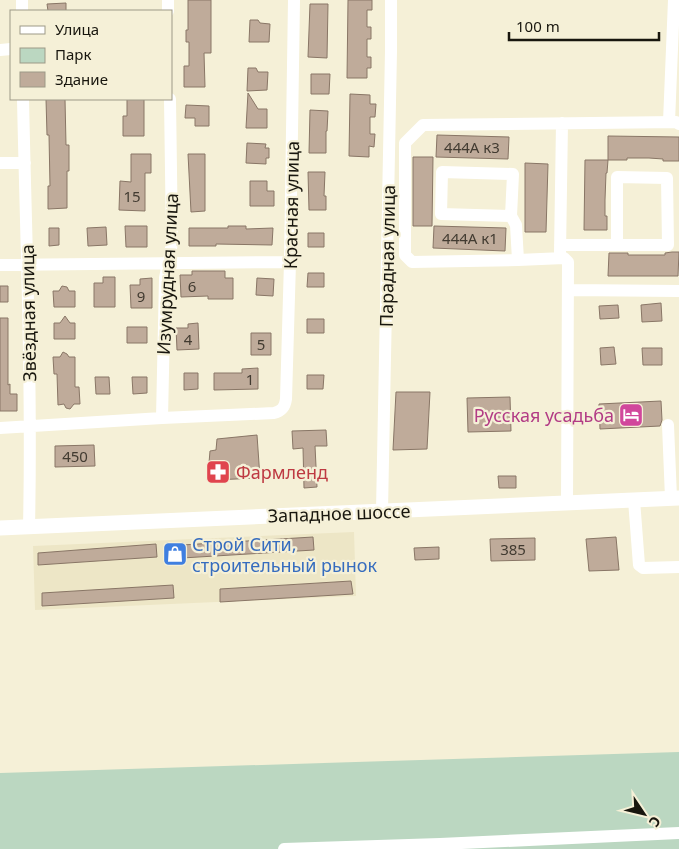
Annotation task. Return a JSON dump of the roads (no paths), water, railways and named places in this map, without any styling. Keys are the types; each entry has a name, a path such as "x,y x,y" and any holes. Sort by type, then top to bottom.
{"main road":[{"name":"Западное шоссе","path":"0,528 675,498"}],"street":[{"name":"Красная улица","path":"162,418 274,413 279,412 285,405 290,262 294,0"},
{"name":"Парадная улица","path":"382,511 391,0"},
{"path":"617,245 617,177 667,178 674,245 617,245 560,251 518,260 412,262 405,255 405,143 423,125 674,123 674,0"},
{"name":"Звёздная улица","path":"23,100 27,264 29,527"},
{"name":"Изумрудная улица","path":"162,418 165,278 172,243 170,100"},
{"path":"562,123 560,251 568,262 569,290 567,502"},
{"path":"0,164 25,163"},
{"path":"511,216 441,214 442,172 513,174 511,216 516,225 518,260"},
{"path":"0,265 290,262"},
{"path":"569,290 679,291"},
{"path":"0,428 162,418"},
{"path":"668,425 674,450 675,498"},
{"path":"634,500 638,564 643,568 679,567"},
{"path":"284,849 450,844 679,833"}],"place":[{"name":"Русская усадьба","path":"631,415"},
{"name":"Фармленд","path":"218,472"},
{"name":"Строй Сити, строительный рынок","path":"175,554"}]}
